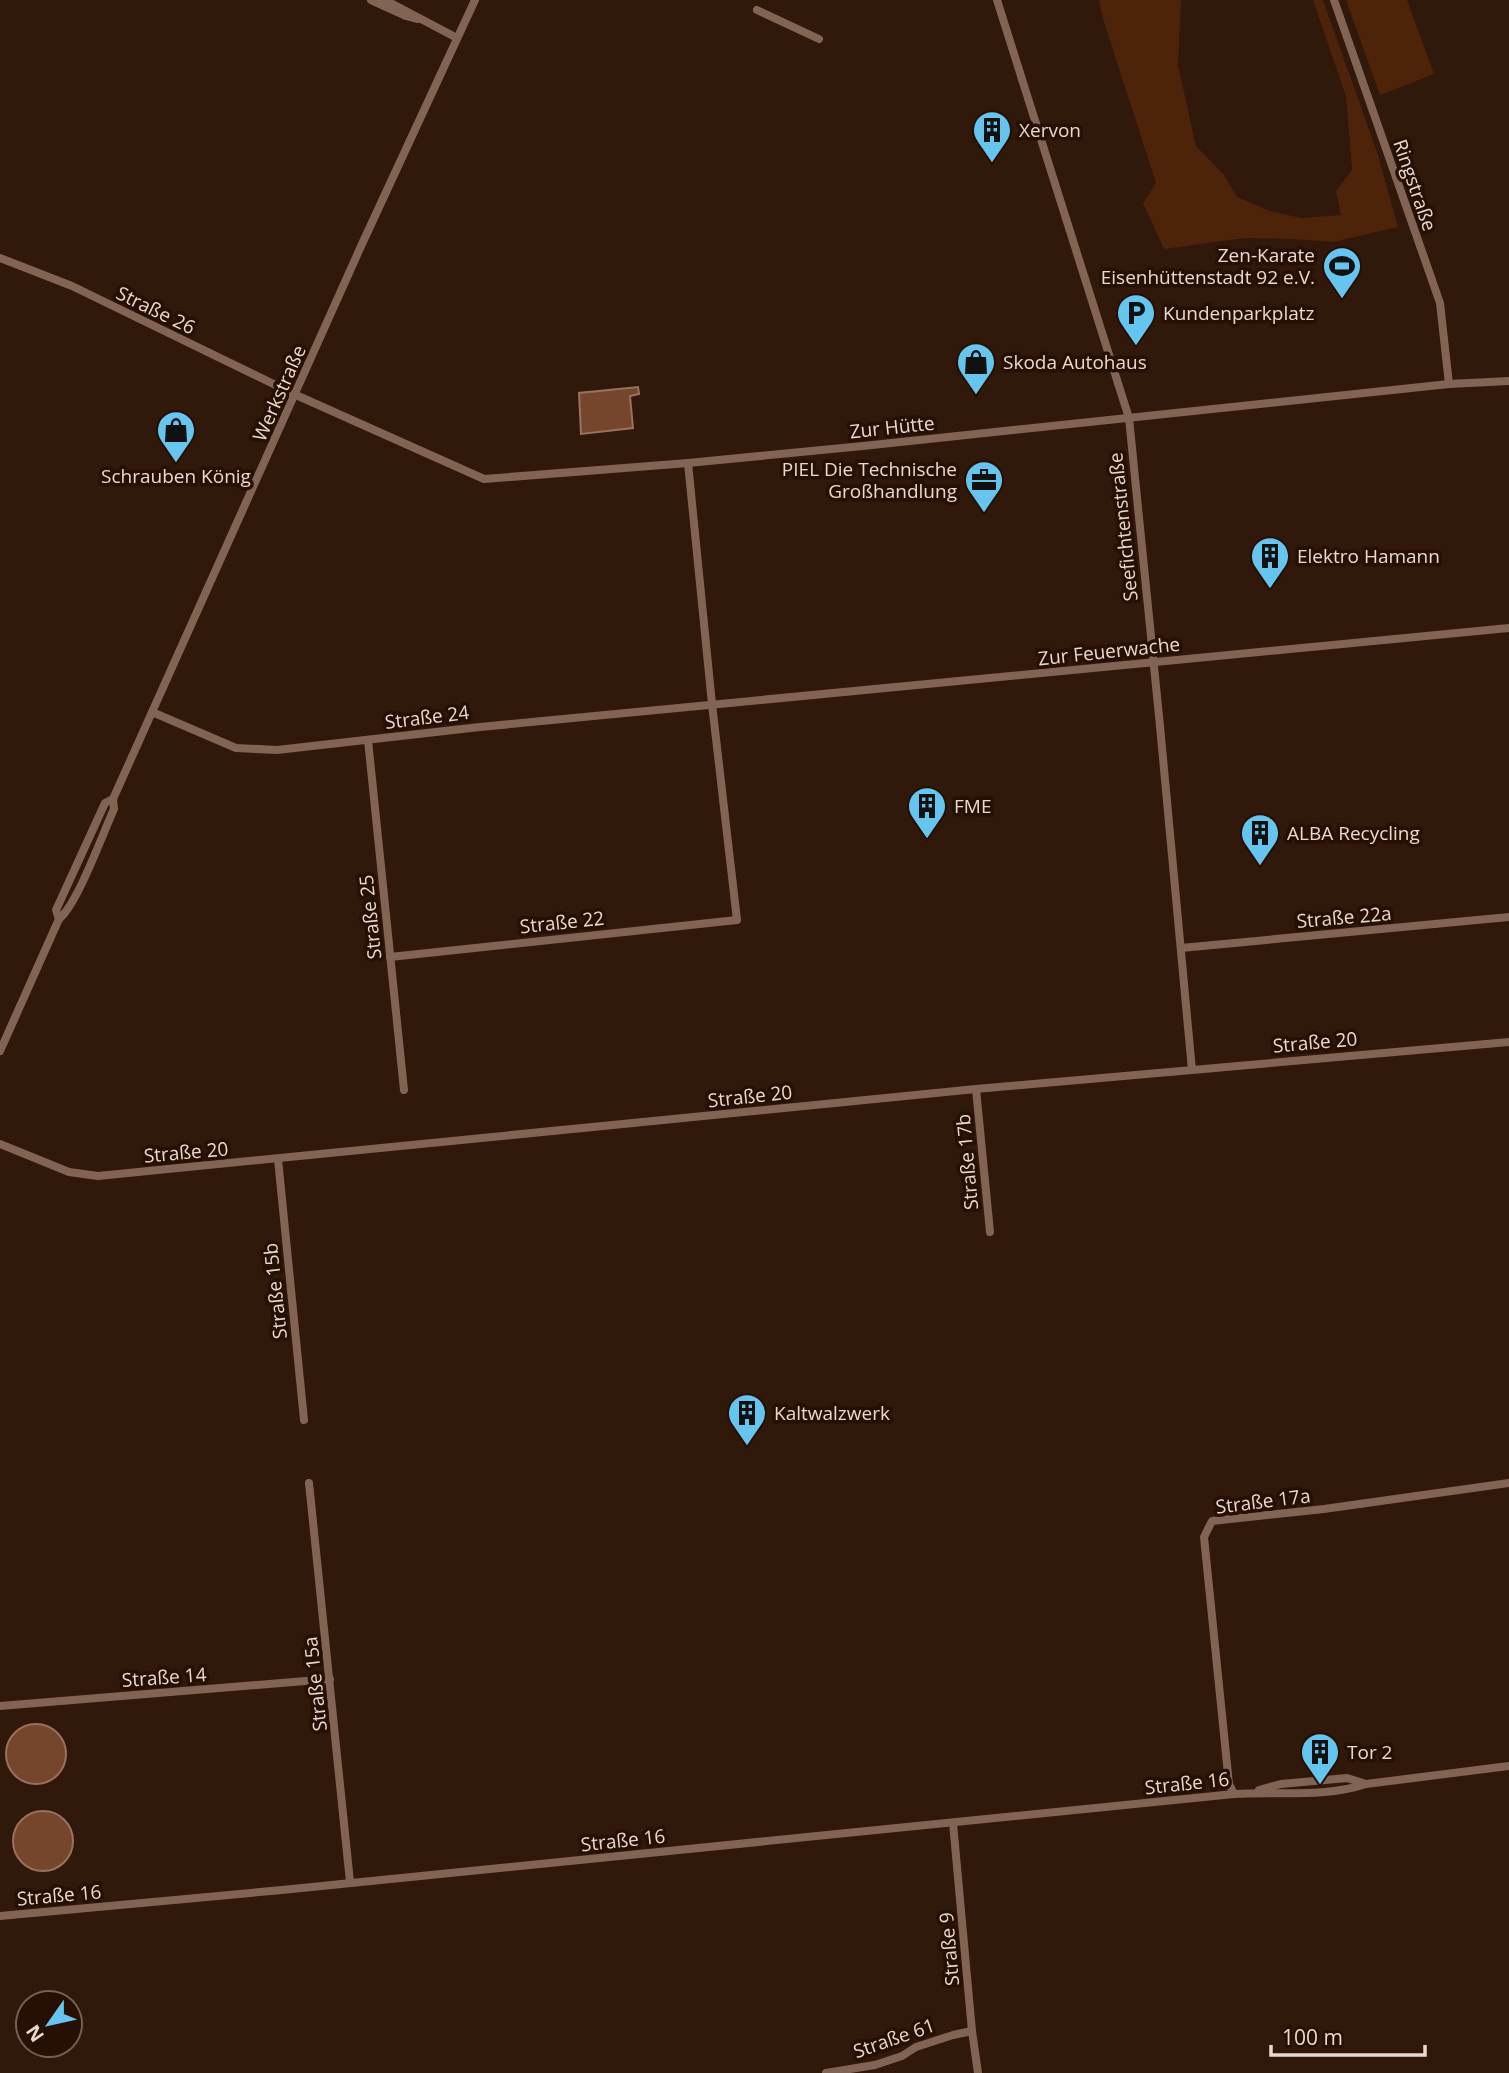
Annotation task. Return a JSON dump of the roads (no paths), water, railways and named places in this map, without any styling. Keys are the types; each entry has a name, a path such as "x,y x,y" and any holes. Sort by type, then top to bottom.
{"street":[{"path":"371,0 406,16 420,19"},
{"path":"385,0 457,38"},
{"name":"Werkstraße","path":"0,1051 59,919 84,877 114,809 113,799 475,0"},
{"name":"Seefichtenstraße","path":"997,0 1129,418 1192,1070"},
{"name":"Ringstraße","path":"1334,0 1440,303 1449,384"},
{"path":"757,10 819,39"},
{"name":"Straße 26","path":"0,258 72,286 296,395"},
{"name":"Zur Hütte","path":"296,395 484,479 688,463 1449,384 1509,381"},
{"path":"688,463 712,704"},
{"name":"Zur Feuerwache","path":"712,704 1509,628"},
{"name":"Straße 24","path":"152,712 236,748 277,750 712,704"},
{"name":"Straße 22","path":"390,957 737,919 712,704"},
{"name":"Straße 25","path":"368,740 404,1090"},
{"name":"Straße 22a","path":"1181,948 1509,917"},
{"name":"Straße 20","path":"0,1144 69,1172 98,1176 976,1089 1509,1042"},
{"name":"Straße 17b","path":"976,1089 990,1232"},
{"name":"Straße 15b","path":"278,1159 304,1420"},
{"name":"Straße 15a","path":"309,1483 350,1882"},
{"name":"Straße 17a","path":"1234,1794 1229,1784 1204,1536 1212,1521 1324,1509 1509,1483"},
{"name":"Straße 14","path":"0,1706 330,1679"},
{"name":"Straße 16","path":"0,1916 1234,1794 1348,1790 1366,1784 1509,1766"},
{"name":"Straße 9","path":"953,1823 978,2073"},
{"name":"Straße 61","path":"826,2073 850,2072 875,2066 916,2048 972,2031"}],"place":[{"name":"Xervon","path":"992,164"},
{"name":"Zen-Karate Eisenhüttenstadt 92 e.V.","path":"1342,300"},
{"name":"Kundenparkplatz","path":"1136,347"},
{"name":"Skoda Autohaus","path":"976,396"},
{"name":"Schrauben König","path":"176,464"},
{"name":"PIEL Die Technische Großhandlung","path":"984,514"},
{"name":"Elektro Hamann","path":"1270,590"},
{"name":"FME","path":"927,840"},
{"name":"ALBA Recycling","path":"1260,867"},
{"name":"Kaltwalzwerk","path":"747,1447"},
{"name":"Tor 2","path":"1320,1786"}]}
